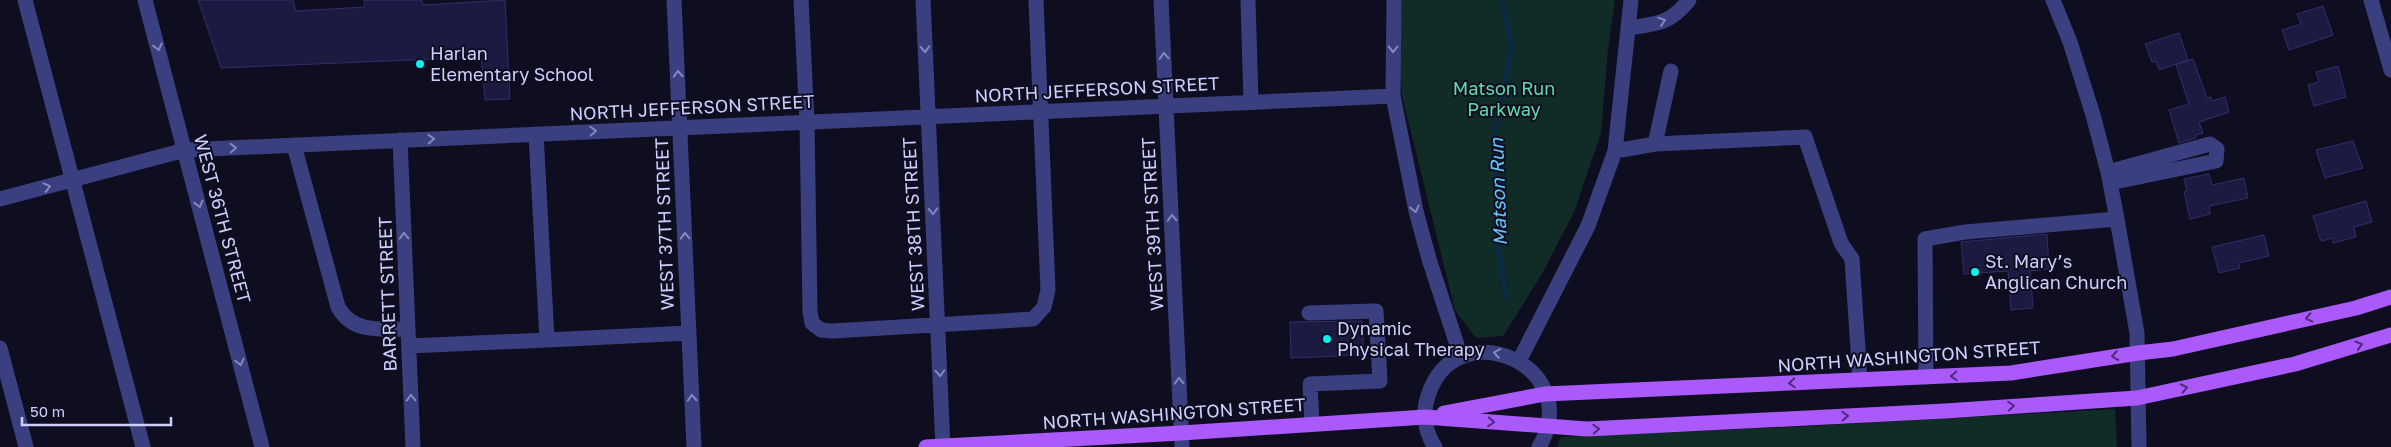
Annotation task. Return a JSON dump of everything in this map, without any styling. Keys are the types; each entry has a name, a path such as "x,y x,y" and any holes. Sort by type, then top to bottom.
{"main road":[{"name":"NORTH WASHINGTON STREET","path":"926,447 1182,440 1312,424 1425,416 1545,394 2011,373 2138,353 2173,350 2356,308 2391,297"},
{"name":"NORTH WASHINGTON STREET","path":"1425,416 1547,428 1587,429 1945,411 2137,398 2295,364 2391,335"}],"street":[{"path":"25,0 73,180 93,265 143,447"},
{"name":"WEST 36TH STREET","path":"145,0 262,447"},
{"name":"WEST 37TH STREET","path":"674,0 694,447"},
{"path":"800,0 807,122 812,323 821,330 832,331 1032,319 1044,308 1048,290 1036,0"},
{"name":"WEST 38TH STREET","path":"923,0 943,447"},
{"name":"WEST 39TH STREET","path":"1161,0 1182,440"},
{"path":"1248,0 1252,102"},
{"path":"1394,0 1392,96 1416,211 1429,259 1461,357"},
{"path":"1519,361 1588,226 1615,151 1631,0"},
{"path":"1628,28 1664,23 1678,13 1689,0"},
{"path":"2053,0 2070,42 2109,178 2117,219 2138,353 2139,447"},
{"path":"2371,0 2391,70"},
{"path":"1655,144 1671,71"},
{"name":"NORTH JEFFERSON STREET","path":"0,199 185,150 1392,96"},
{"path":"536,134 547,340"},
{"path":"1615,151 1655,144 1805,137 1841,243 1852,259 1860,380"},
{"name":"BARRETT STREET","path":"400,140 413,447"},
{"path":"2210,144 2217,149 2216,161 2109,178 2210,144"},
{"path":"294,145 338,307 344,317 352,324 373,329 408,329"},
{"path":"1926,377 1925,239 1965,232 2117,219"},
{"path":"1309,313 1376,311 1380,381 1310,384 1312,424"},
{"path":"409,346 689,333"},
{"path":"0,348 26,447"},
{"path":"1435,447 1429,436 1425,416 1427,398 1434,381 1446,367 1461,357 1490,352 1519,361 1535,375 1545,394 1549,410 1547,428 1539,447"}],"green space":[{"name":"Matson Run Parkway","path":"1396,0 1615,0 1608,49 1601,133 1574,212 1542,274 1503,336 1476,338 1455,310 1402,96"},
{"path":"2115,409 2117,447 1557,447 1561,437 1793,427"}],"building":[{"name":"Harlan Elementary School","path":"198,0 293,0 296,11 365,7 364,0 422,0 423,5 505,0 510,99 485,100 481,57 221,68"},
{"path":"2323,6 2333,35 2289,50 2282,30 2301,24 2297,14"},
{"path":"2179,33 2188,60 2159,70 2156,61 2152,62 2145,44"},
{"path":"2193,59 2207,98 2211,97 2212,101 2225,97 2229,112 2199,122 2203,133 2196,135 2196,138 2179,143 2169,110 2189,104 2176,65"},
{"path":"2338,66 2346,97 2314,106 2308,85 2319,82 2316,72"},
{"path":"2353,141 2363,168 2325,178 2316,150"},
{"path":"2209,174 2212,185 2244,178 2248,198 2209,206 2210,214 2190,219 2184,192 2187,191 2184,179"},
{"path":"2366,201 2372,222 2354,227 2356,237 2333,243 2332,238 2322,241 2320,239 2313,216"},
{"name":"St. Mary’s Anglican Church","path":"2047,234 2049,269 2030,271 2033,308 2011,310 2008,271 1964,274 1961,242"},
{"path":"2264,235 2269,256 2239,263 2240,268 2219,273 2212,247"},
{"name":"Dynamic Physical Therapy","path":"1362,321 1364,355 1291,358 1290,322"}],"waterway":[{"name":"Matson Run","path":"1502,0 1512,47 1495,134 1498,246 1506,296"}],"place":[{"name":"Harlan Elementary School","path":"420,64"},
{"name":"St. Mary’s Anglican Church","path":"1975,272"},
{"name":"Dynamic Physical Therapy","path":"1327,339"}]}
